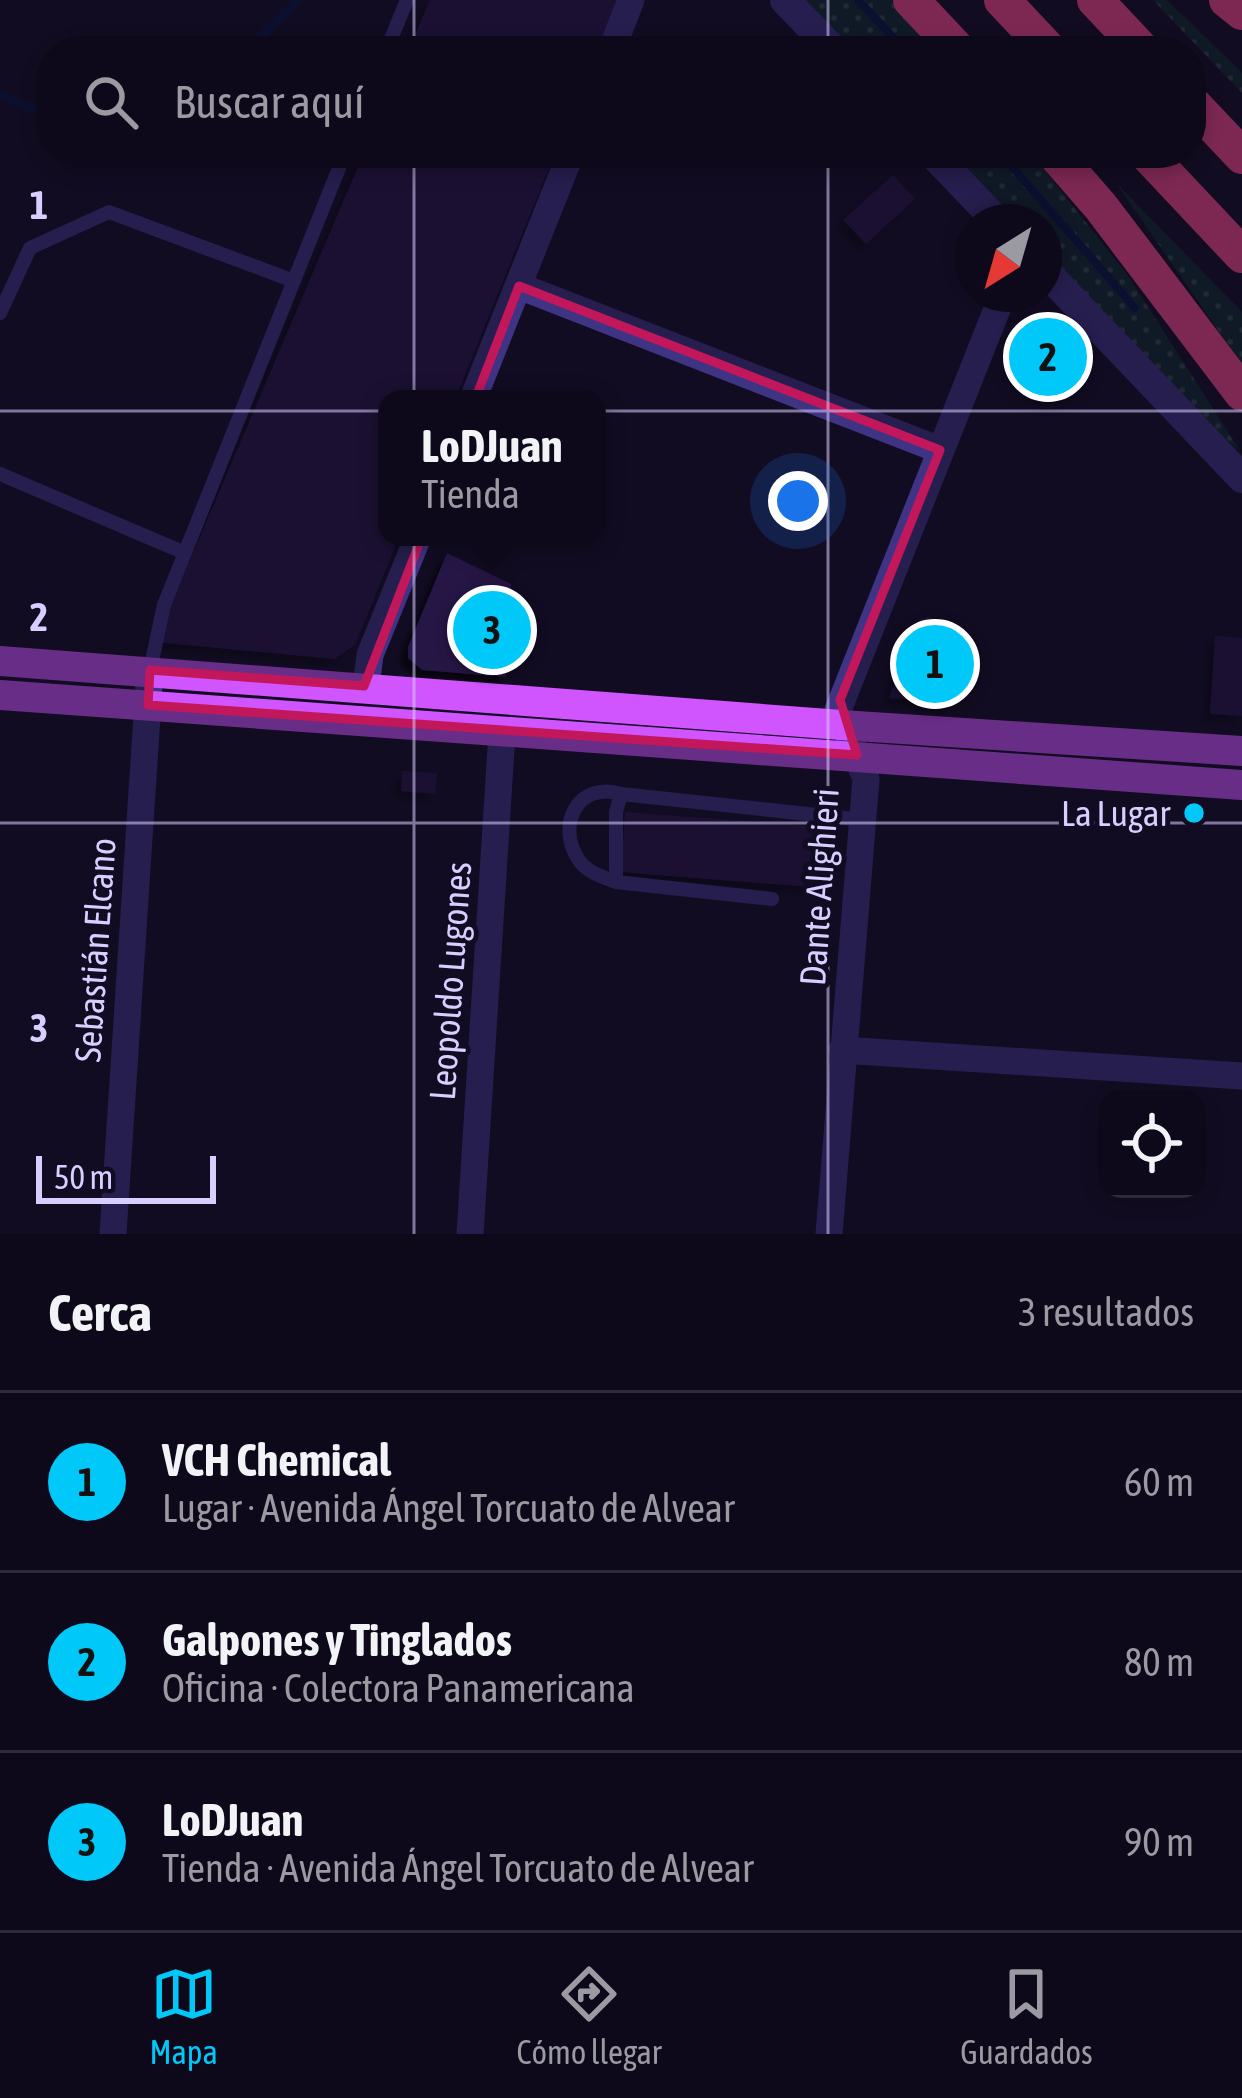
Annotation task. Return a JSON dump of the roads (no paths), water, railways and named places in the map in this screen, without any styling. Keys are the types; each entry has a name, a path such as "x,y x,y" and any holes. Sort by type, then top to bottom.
{"highway":[{"path":"911,0 945,36"},
{"path":"1002,0 1036,36"},
{"path":"1095,0 1129,36"},
{"path":"1230,0 1242,11"},
{"path":"1206,118 1242,156"},
{"path":"1067,168 1242,393"},
{"path":"1160,168 1242,255"},
{"path":"1144,268 1242,426"}],"main road":[{"path":"0,661 1242,752"},
{"path":"0,695 1242,785"}],"street":[{"path":"617,36 631,0"},
{"path":"785,0 820,36"},
{"path":"477,390 565,168"},
{"path":"946,168 981,204"},
{"path":"519,286 940,451"},
{"path":"1062,289 1242,478"},
{"path":"841,725 840,700 996,312"},
{"path":"366,686 370,655 414,546"},
{"name":"Sebastián Elcano","path":"113,1234 150,670"},
{"name":"Dante Alighieri","path":"829,1234 866,778 841,725"},
{"name":"Leopoldo Lugones","path":"470,1234 502,733"},
{"path":"842,1050 1242,1076"}],"lane":[{"path":"392,36 406,0"},
{"path":"150,670 159,621 339,168"},
{"path":"0,313 30,248 109,212 294,281"},
{"path":"0,474 185,553"},
{"path":"772,899 616,882 587,870 574,854 570,822 580,800 603,788 621,794 864,820"},
{"path":"616,882 616,812 621,794"}],"waterway":[{"path":"261,36 298,0"},
{"path":"858,0 892,36"},
{"path":"0,95 36,110"},
{"path":"1013,168 1135,308"}],"place":[{"name":"Galpones y Tinglados","path":"1048,357"},
{"name":"LoDJuan","path":"492,630"},
{"name":"VCH Chemical","path":"935,664"},
{"name":"La Lugar","path":"1194,813"}]}
